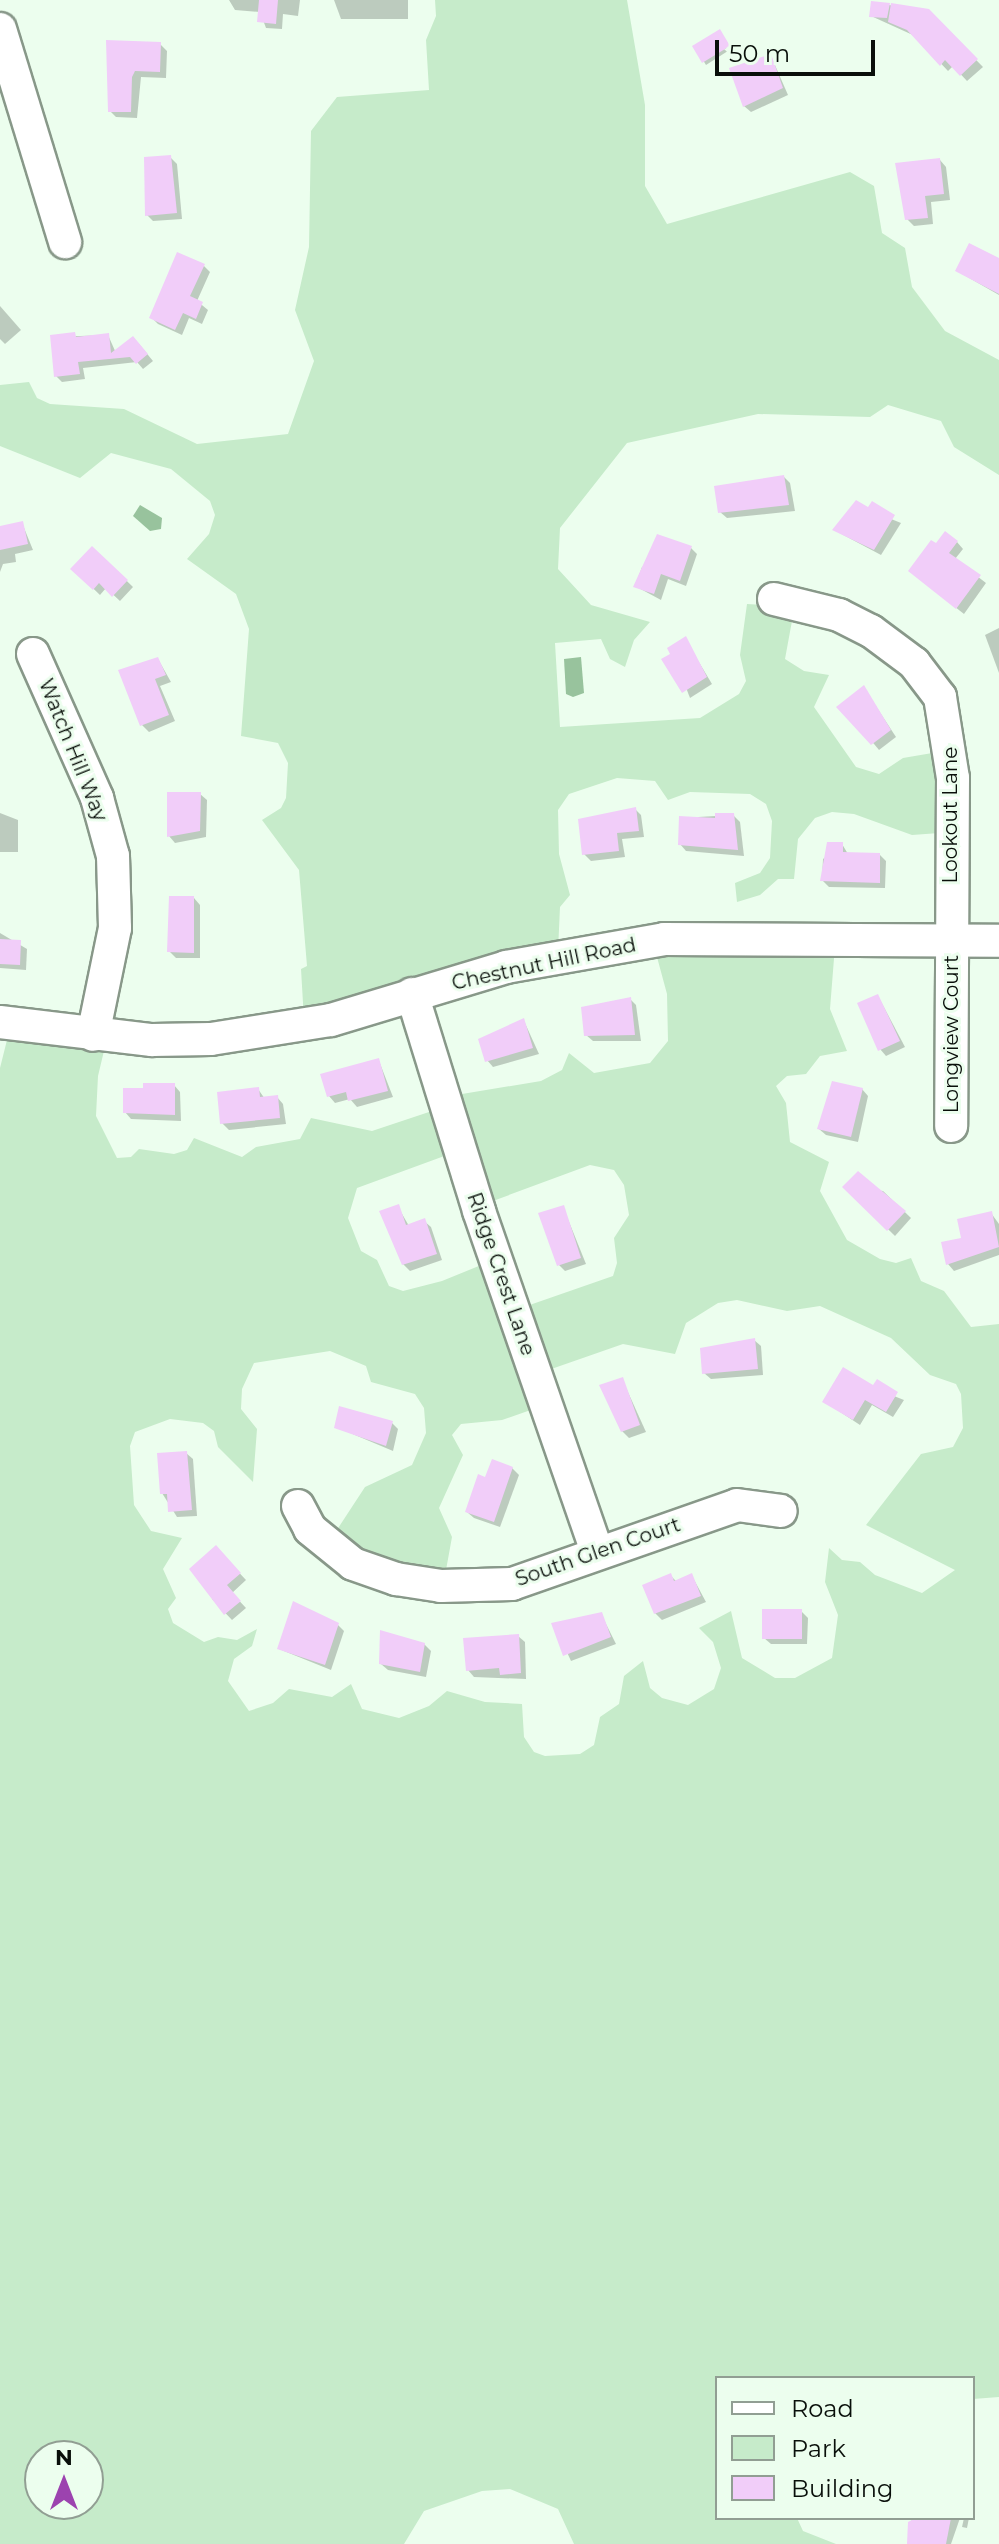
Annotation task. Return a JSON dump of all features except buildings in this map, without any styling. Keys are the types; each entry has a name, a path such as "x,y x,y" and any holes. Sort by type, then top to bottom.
{"street":[{"path":"0,29 65,242"},
{"name":"Lookout Lane","path":"774,599 839,615 871,631 914,663 940,697 953,778 951,941"},
{"name":"Watch Hill Way","path":"33,654 97,798 113,856 115,928 93,1035"},
{"name":"Chestnut Hill Road","path":"0,1022 93,1035 211,1039 331,1020 506,967 664,939 999,941"},
{"name":"Longview Court","path":"951,941 951,1126"},
{"name":"Ridge Crest Lane","path":"412,994 479,1211 597,1551"},
{"name":"South Glen Court","path":"298,1506 310,1529 337,1554 374,1573 418,1584 512,1584 597,1551 737,1505 781,1511"}],"green space":[{"path":"435,0 627,0 645,105 645,186 667,224 850,172 874,186 882,233 905,248 912,287 945,331 999,360 999,475 954,447 941,421 888,405 870,417 758,414 627,443 560,528 558,569 591,605 650,622 634,640 625,667 610,659 601,639 555,643 560,727 700,718 739,694 746,681 740,655 747,604 784,606 794,610 785,659 804,671 829,675 814,707 856,767 879,774 903,758 950,750 953,832 912,835 854,814 832,812 815,818 798,839 794,879 778,879 760,895 737,902 735,883 760,873 770,858 772,821 766,804 750,794 690,792 668,800 655,781 617,778 569,794 558,810 559,854 570,895 560,907 558,951 304,1020 301,969 307,966 299,870 262,820 281,808 286,798 288,763 278,743 241,736 249,629 236,594 187,559 209,534 215,515 210,501 171,469 111,453 80,478 0,446 0,385 29,382 37,398 50,404 124,409 197,444 288,434 314,361 295,310 309,247 311,131 337,97 429,90 426,40 436,16"},
{"path":"654,946 835,946 830,1009 847,1051 820,1056 806,1074 787,1076 776,1086 786,1103 790,1142 829,1162 820,1191 847,1240 880,1259 896,1263 911,1258 921,1281 944,1291 971,1327 999,1324 999,2397 975,2399 975,2376 715,2376 715,2520 798,2520 803,2531 836,2544 574,2544 558,2509 510,2489 482,2491 424,2511 404,2544 0,2544 0,1068 11,1024 108,1034 98,1076 96,1116 117,1158 131,1157 139,1149 174,1154 187,1150 194,1138 242,1157 256,1147 300,1139 311,1118 372,1131 444,1107 450,1096 541,1081 562,1070 569,1053 594,1073 650,1063 668,1041 667,994","holes":["458,1151 482,1205 590,1165 614,1170 624,1185 629,1215 614,1238 617,1263 613,1276 521,1308 496,1259 442,1281 403,1291 389,1286 377,1260 361,1251 348,1218 357,1188","737,1300 787,1311 820,1306 891,1338 930,1375 956,1384 961,1394 963,1428 953,1447 921,1454 866,1525 955,1570 922,1593 875,1575 860,1562 842,1560 829,1548 825,1582 838,1615 832,1658 795,1678 775,1678 742,1658 731,1611 699,1628 713,1642 721,1668 714,1689 688,1705 662,1698 650,1688 643,1661 624,1676 619,1704 600,1717 594,1745 580,1754 545,1756 534,1752 524,1737 522,1704 485,1702 447,1691 429,1706 399,1718 362,1709 351,1684 332,1697 289,1689 273,1703 249,1711 228,1681 234,1659 252,1646 257,1629 237,1640 218,1637 204,1642 173,1623 168,1609 176,1598 163,1569 182,1538 151,1531 134,1505 130,1446 135,1432 170,1419 203,1423 214,1431 218,1447 253,1482 257,1429 241,1409 242,1389 254,1363 330,1351 366,1366 371,1382 415,1394 424,1408 426,1433 412,1465 365,1487 329,1542 444,1581 452,1537 439,1508 463,1455 452,1435 461,1424 502,1420 542,1406 537,1374 623,1344 675,1354 686,1323 718,1303"]}],"shaded area":[{"path":"140,505 162,518 161,529 150,531 133,516"},
{"path":"581,657 584,693 573,697 566,694 564,659"}]}
